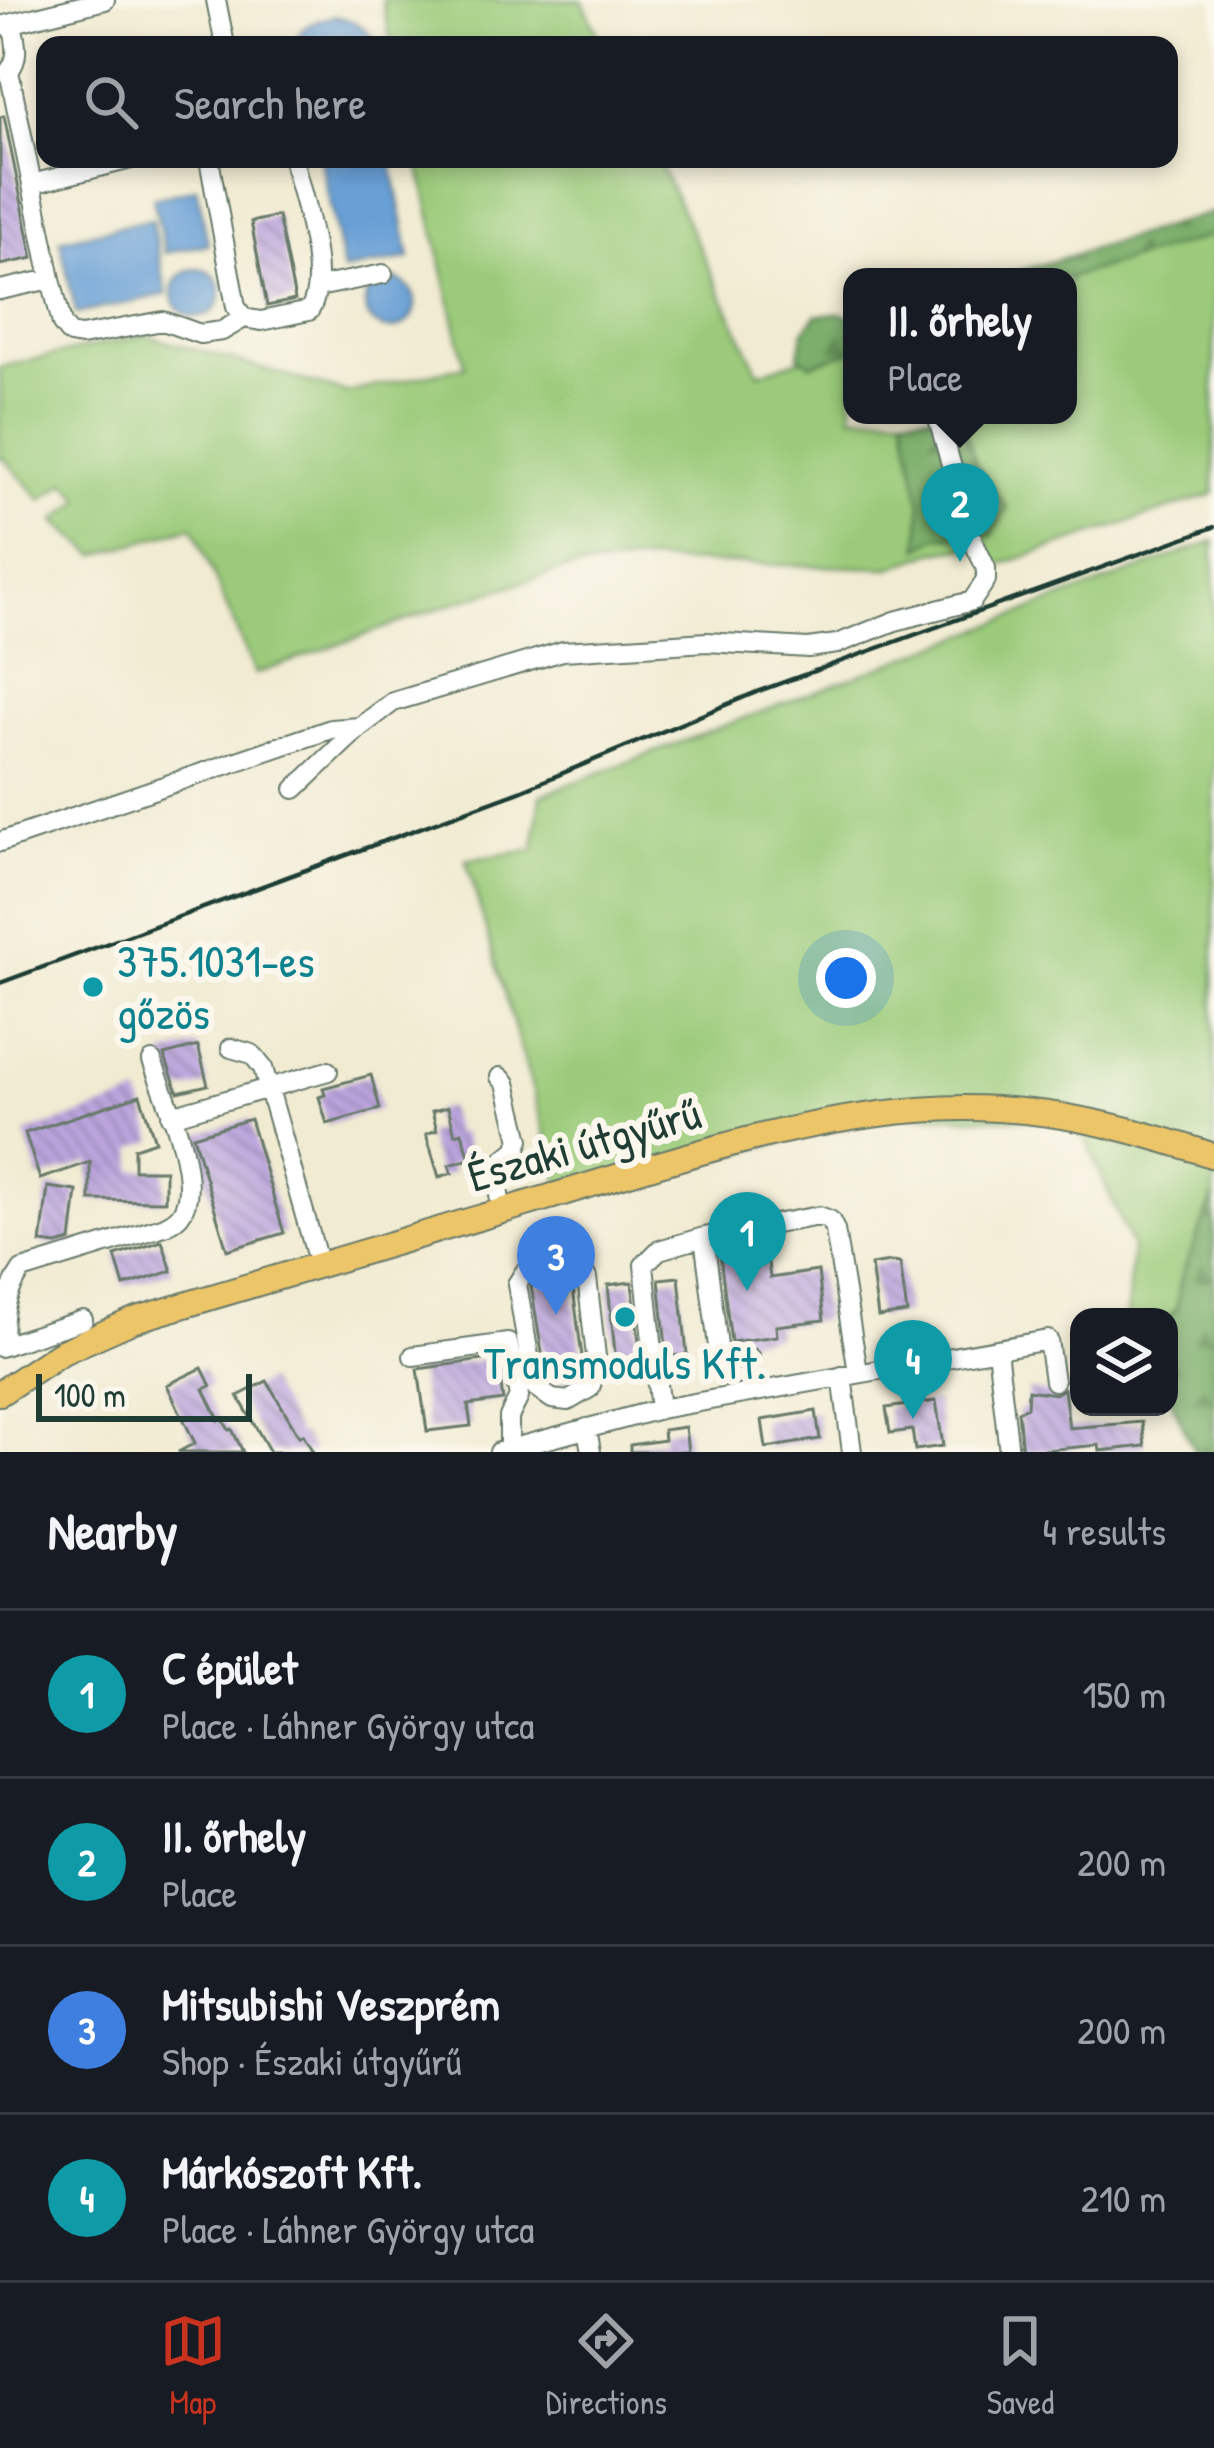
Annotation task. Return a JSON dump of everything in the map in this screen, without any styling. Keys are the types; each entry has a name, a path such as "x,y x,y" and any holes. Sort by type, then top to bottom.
{"main road":[{"name":"Északi útgyűrű","path":"0,1393 42,1363 115,1328 753,1140 898,1111 1016,1110 1078,1118 1214,1156"}],"street":[{"path":"105,0 6,25 16,46 15,64 9,71 51,278 62,324 70,334 163,321 200,334 222,331 244,318 261,321 309,311 319,287 295,168"},
{"path":"216,0 223,36"},
{"path":"32,184 95,168"},
{"path":"211,168 236,307 244,318"},
{"path":"319,287 382,274"},
{"path":"0,290 51,278"},
{"path":"296,789 393,702 563,651 707,642 808,648 837,644 895,621 973,601 986,580 986,568 973,541 940,424"},
{"path":"0,842 331,729 360,727"},
{"path":"231,1048 252,1054 263,1068 319,1265"},
{"path":"83,1320 2,1347 2,1315 9,1289 22,1270 165,1226 182,1214 188,1194 184,1153 152,1060"},
{"path":"172,1116 328,1071"},
{"path":"500,1077 506,1083 520,1140 516,1150 494,1168 502,1211"},
{"path":"660,1409 644,1265 658,1250 810,1215 830,1220 835,1230 850,1374 852,1452"},
{"path":"704,1237 719,1362 749,1352 755,1391"},
{"path":"568,1402 581,1396 596,1377 585,1273 570,1267 524,1273 518,1284 529,1373 541,1394 568,1402 591,1452"},
{"path":"412,1356 508,1343 519,1397 509,1418 504,1450 660,1409 1048,1340 1054,1381"},
{"path":"997,1349 1010,1452"}],"green space":[{"path":"382,0 582,0 599,36 390,36"},
{"path":"420,168 661,168 759,373 843,345 843,424 1077,424 1077,274 1214,223 1214,494 997,566 986,545 933,552 891,568 642,561 567,569 457,602 255,674 193,526 96,555 55,521 82,500 66,482 42,500 0,459 0,367 145,335 347,393 465,366"},
{"path":"1214,212 1214,234 1201,239 1077,275 1077,268 1030,268"},
{"path":"843,314 843,354 811,364 799,356 803,332 816,315"},
{"path":"906,424 961,424 978,467 1007,508 991,536 939,536 919,548 921,505"},
{"path":"1214,541 1214,1196 1181,1277 1176,1308 1128,1308 1132,1248 1079,1122 898,1114 563,1195 466,860 534,850 541,795"},
{"path":"1214,1196 1214,1452 1195,1452 1178,1415 1176,1308 1181,1277"}],"water":[{"path":"334,16 348,20 371,36 298,36"},
{"path":"323,168 393,168 410,258 343,271"},
{"path":"197,188 208,244 165,253 153,198"},
{"path":"151,219 167,294 76,314 60,240"},
{"path":"197,269 214,276 221,293 214,310 197,317 180,310 173,293 180,276"},
{"path":"390,279 408,286 415,304 408,322 390,329 372,322 365,304 372,286"}],"building":[{"path":"4,116 33,258 0,265 0,117"},
{"path":"278,216 295,300 267,306 251,222"},
{"path":"198,1046 208,1085 178,1092 164,1055"},
{"path":"371,1075 380,1109 327,1124 319,1097 325,1095 323,1088"},
{"path":"140,1095 155,1141 134,1148 134,1170 165,1170 165,1201 90,1200 90,1162 40,1179 25,1133"},
{"path":"448,1107 455,1134 462,1132 470,1159 449,1165 452,1173 439,1177 426,1134 437,1130 432,1111"},
{"path":"250,1119 284,1233 227,1250 193,1136"},
{"path":"48,1187 77,1191 71,1241 57,1245 41,1243"},
{"path":"765,1240 770,1278 818,1271 824,1320 776,1326 777,1336 731,1342 719,1248"},
{"path":"162,1241 172,1271 124,1286 115,1256"},
{"path":"900,1263 907,1313 878,1317 871,1265"},
{"path":"679,1277 687,1354 667,1357 659,1279"},
{"path":"572,1281 583,1364 575,1378 557,1381 546,1377 531,1286"},
{"path":"632,1282 641,1359 616,1362 608,1285"},
{"path":"497,1358 503,1400 468,1405 471,1426 427,1431 418,1369"},
{"path":"202,1368 211,1386 204,1389 219,1420 232,1429 243,1452 178,1452 195,1443 167,1385"},
{"path":"267,1381 313,1452 270,1452 238,1396"},
{"path":"1064,1389 1069,1428 1142,1422 1145,1446 1022,1452 1018,1411 1027,1407 1028,1390 1055,1394"},
{"path":"936,1401 943,1446 915,1450 912,1430 890,1433 886,1408"},
{"path":"816,1411 820,1439 766,1448 762,1420"},
{"path":"685,1427 688,1452 630,1452 630,1445 664,1440 663,1430"}],"railway":[{"path":"0,983 520,791 759,691 1214,527"}],"place":[{"name":"II. őrhely","path":"960,562"},
{"name":"375.1031-es gőzös","path":"93,987"},
{"name":"C épület","path":"747,1291"},
{"name":"Mitsubishi Veszprém","path":"556,1315"},
{"name":"Transmoduls Kft.","path":"625,1317"},
{"name":"Márkószoft Kft.","path":"913,1419"}]}
